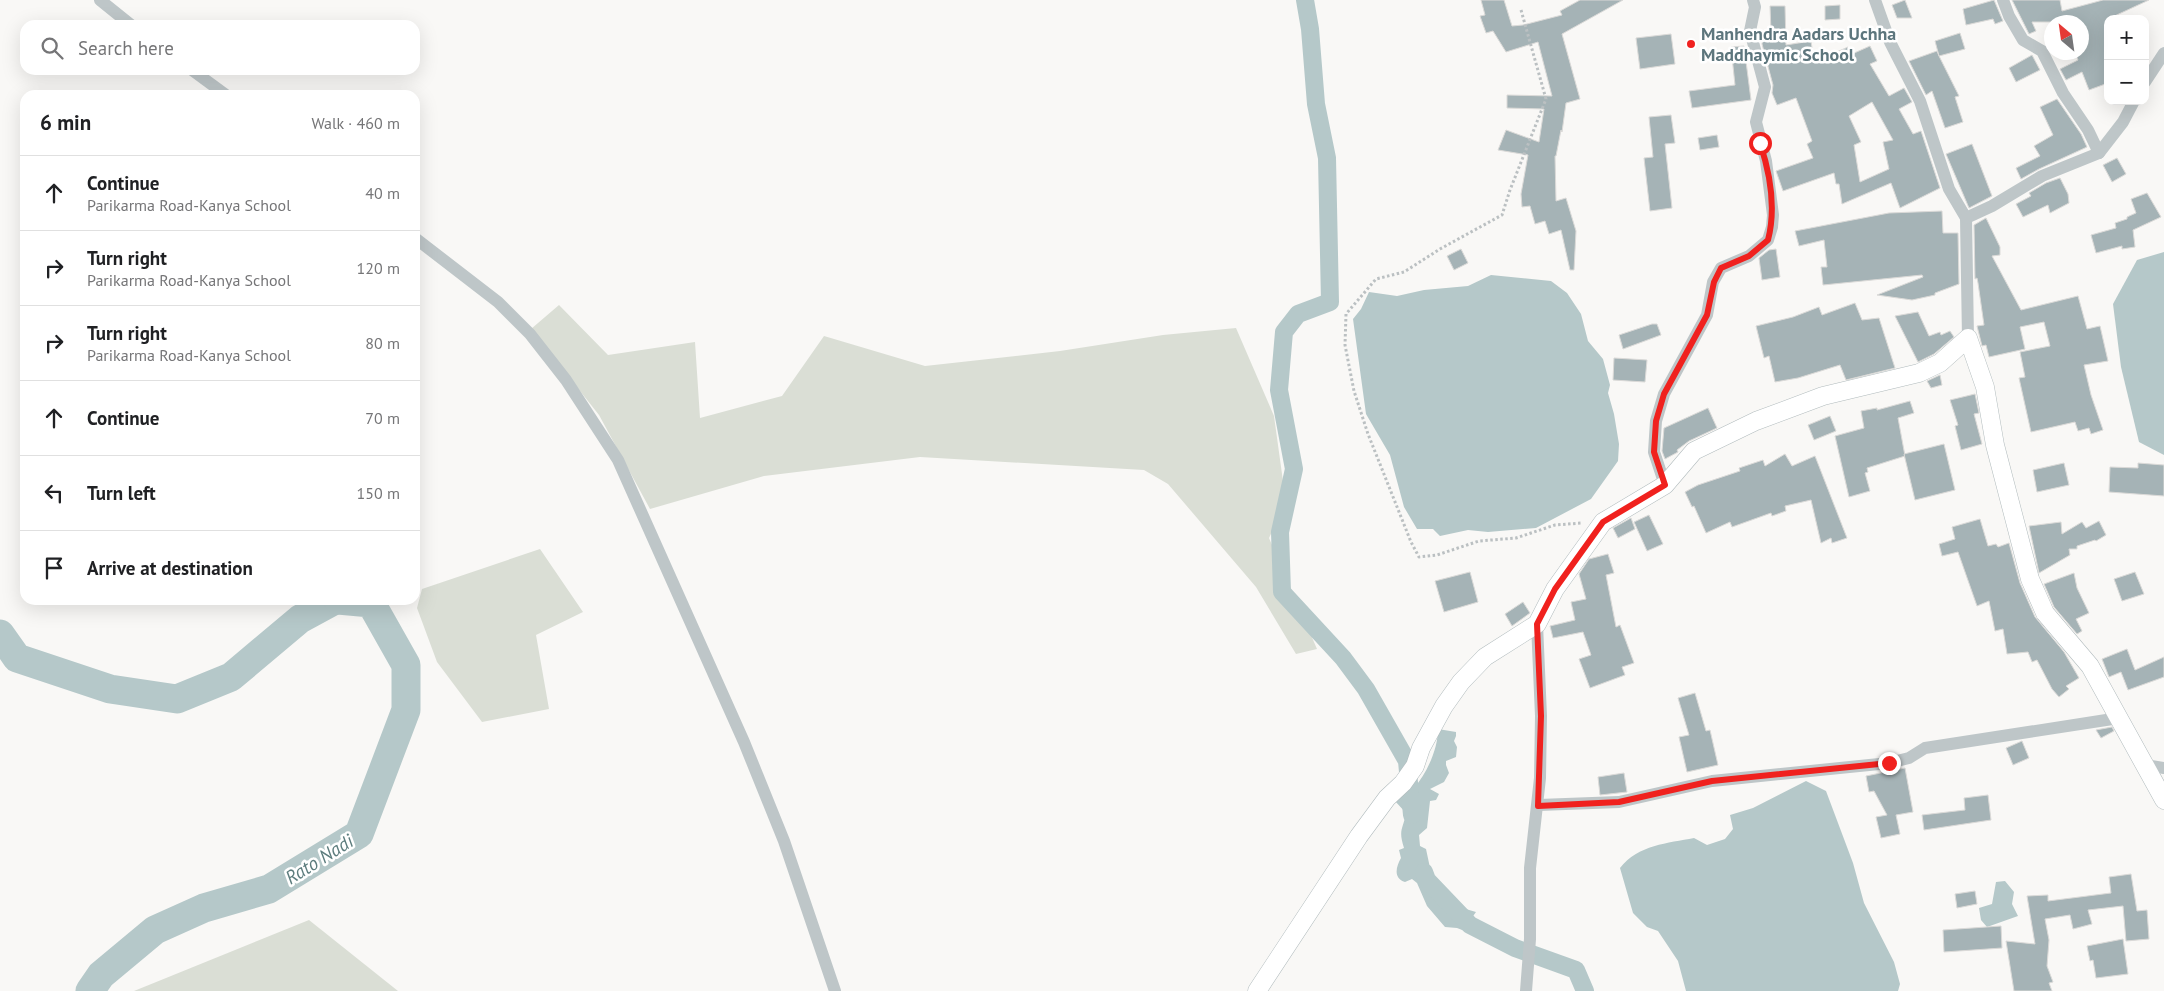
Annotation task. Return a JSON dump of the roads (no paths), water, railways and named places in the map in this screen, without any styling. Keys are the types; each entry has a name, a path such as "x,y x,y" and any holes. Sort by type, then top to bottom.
{"street":[{"path":"100,0 125,20"},
{"path":"1665,485 1654,452 1656,421 1664,394 1707,315 1714,282 1721,268 1749,256 1768,240 1772,227 1773,215 1766,161 1756,122 1765,87 1750,31 1755,7 1753,0"},
{"path":"1875,0 1890,42 1920,101 1949,190 1966,218 1968,338 1985,387 1998,455 2030,579 2044,613 2090,666 2164,800"},
{"path":"2003,0 2009,16 2023,40 2042,51 2063,93 2088,130 2099,153"},
{"path":"2149,76 2164,53"},
{"path":"199,75 219,90"},
{"path":"1966,218 1992,206 2042,176 2099,153 2123,122 2132,105"},
{"path":"420,242 498,302 530,334 572,388 618,460 744,742 784,841 835,991"},
{"path":"1526,991 1530,939 1530,868 1538,806 1541,716 1537,624 1555,589 1603,522 1665,485 1694,450 1756,421 1823,396 1875,386 1919,373 1940,363 1968,338"},
{"path":"1257,991 1359,836 1386,798 1403,783 1415,766 1421,748 1444,706 1461,682 1486,657 1537,624"},
{"path":"1538,806 1619,802 1712,781 1889,763 1909,758 1925,748 2119,718"},
{"path":"2145,765 2164,768"}],"waterway":[{"path":"1305,0 1310,29 1316,104 1327,158 1330,302 1298,314 1284,332 1279,390 1294,469 1280,532 1282,592 1343,658 1366,689 1407,761 1412,815"},
{"name":"Rato Nadi","path":"0,634 17,658 110,689 177,699 231,677 300,619 326,605"},
{"name":"Rato Nadi","path":"90,991 101,975 155,930 204,908 269,889 359,834 406,710 406,665 372,605"},
{"path":"1424,872 1427,880 1470,925 1515,948 1576,970 1585,991"}],"place":[{"name":"Manhendra Aadars Uchha Maddhaymic School","path":"1691,44"}]}
